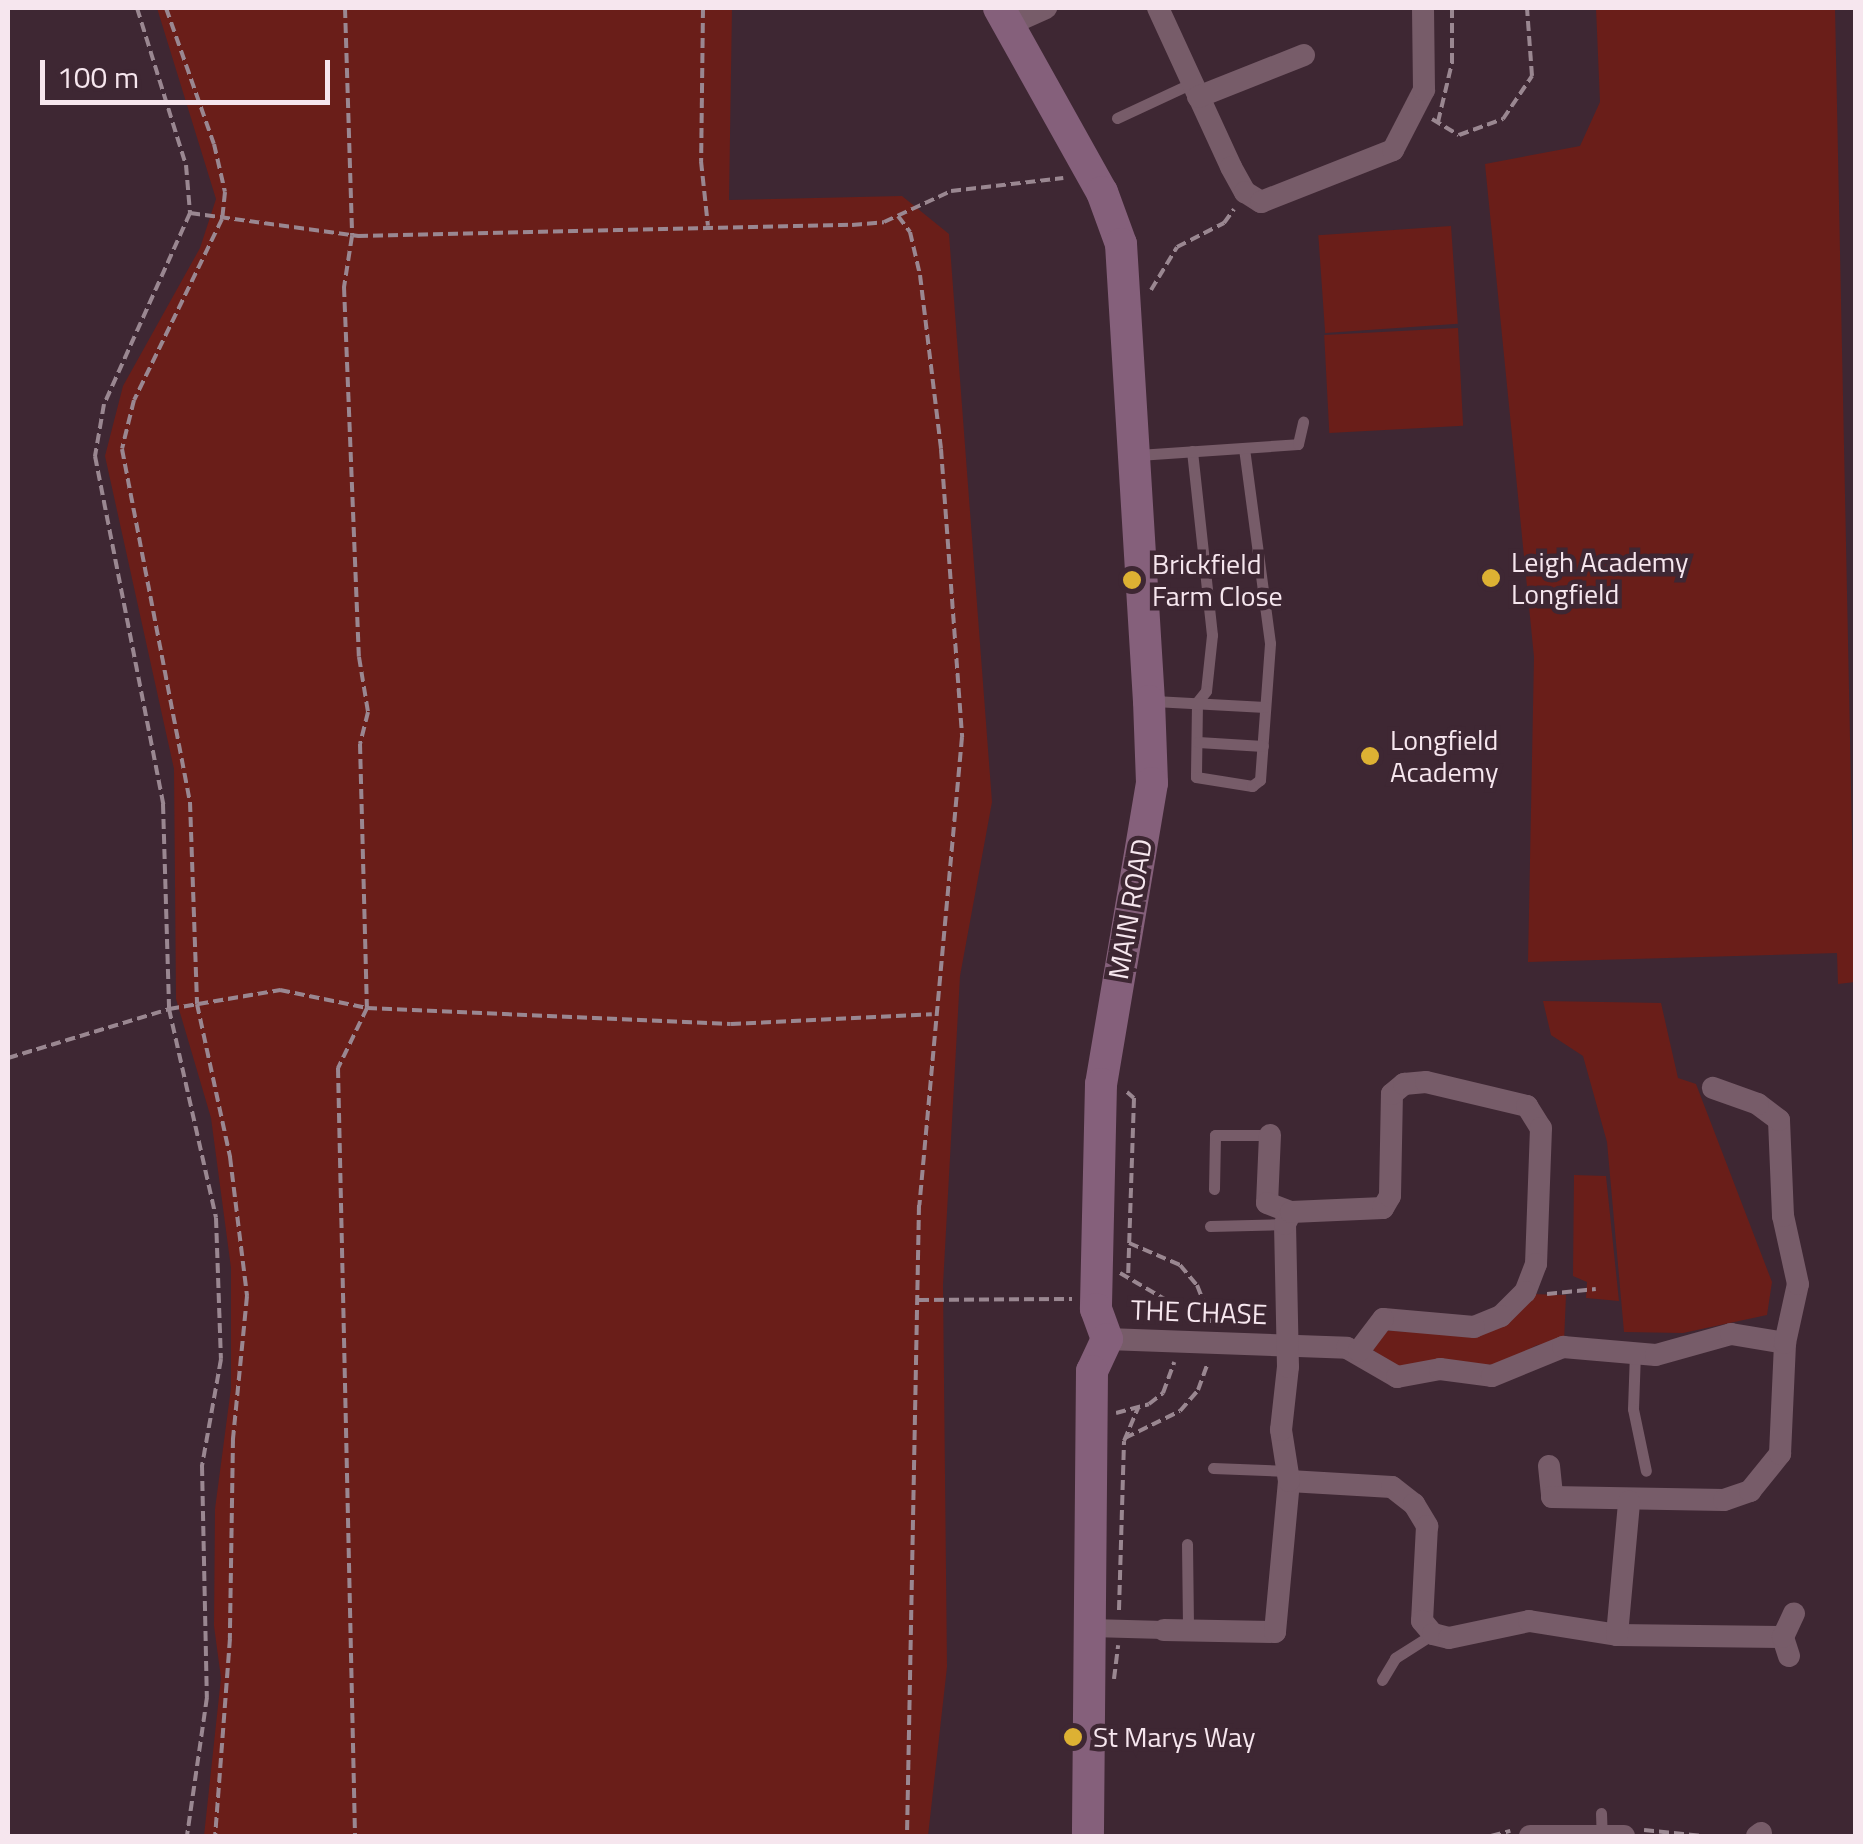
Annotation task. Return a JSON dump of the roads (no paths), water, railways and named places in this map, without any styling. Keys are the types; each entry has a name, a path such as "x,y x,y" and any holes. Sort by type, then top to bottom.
{"main road":[{"name":"MAIN ROAD","path":"1003,17 1093,174 1120,244 1129,316 1152,783 1103,1071 1096,1299 1107,1339"},
{"path":"1088,1836 1091,1700 1105,1628 1092,1371 1107,1339"}],"street":[{"path":"1003,17 1046,8"},
{"path":"1158,8 1245,192 1262,202 1393,150 1414,112 1427,62 1423,8"},
{"path":"1195,90 1304,55"},
{"path":"1270,1135 1267,1203 1288,1218 1383,1208 1390,1196 1392,1094 1404,1084 1426,1082 1527,1106 1542,1128 1536,1264 1525,1292 1501,1316 1474,1326 1381,1320 1360,1351 1397,1376 1440,1369 1492,1376 1563,1347 1664,1354 1727,1334 1785,1343"},
{"path":"1549,1466 1552,1497 1629,1502 1724,1500 1750,1491 1769,1473 1780,1454 1785,1343 1798,1284 1783,1216 1779,1120 1758,1104 1714,1088"},
{"path":"1105,1628 1276,1632 1288,1476 1282,1430 1288,1346 1288,1218"},
{"name":"THE CHASE","path":"1107,1339 1360,1351"},
{"path":"1288,1476 1392,1487 1414,1504 1426,1526 1422,1622 1432,1634 1449,1638 1528,1621 1617,1636 1786,1647 1794,1613"},
{"path":"1617,1636 1629,1502"},
{"path":"1530,1836 1602,1824 1624,1836"}],"lane":[{"path":"1117,118 1195,90"},
{"path":"1134,455 1298,444 1304,422"},
{"path":"1192,452 1212,635 1206,691 1197,702 1199,781 1241,786 1260,780 1270,643 1244,449"},
{"path":"1149,701 1264,707"},
{"path":"1198,742 1264,746"},
{"path":"1214,1189 1215,1135 1270,1135"},
{"path":"1210,1226 1288,1218"},
{"path":"1635,1352 1633,1409 1646,1471"},
{"path":"1213,1468 1288,1476"},
{"path":"1187,1544 1188,1631"},
{"path":"1382,1680 1395,1658 1432,1634"}],"place":[{"name":"Leigh Academy Longfield","path":"1491,578"},
{"name":"Brickfield Farm Close","path":"1132,580"},
{"name":"Longfield Academy","path":"1370,756"},
{"name":"St Marys Way","path":"1073,1737"}]}
